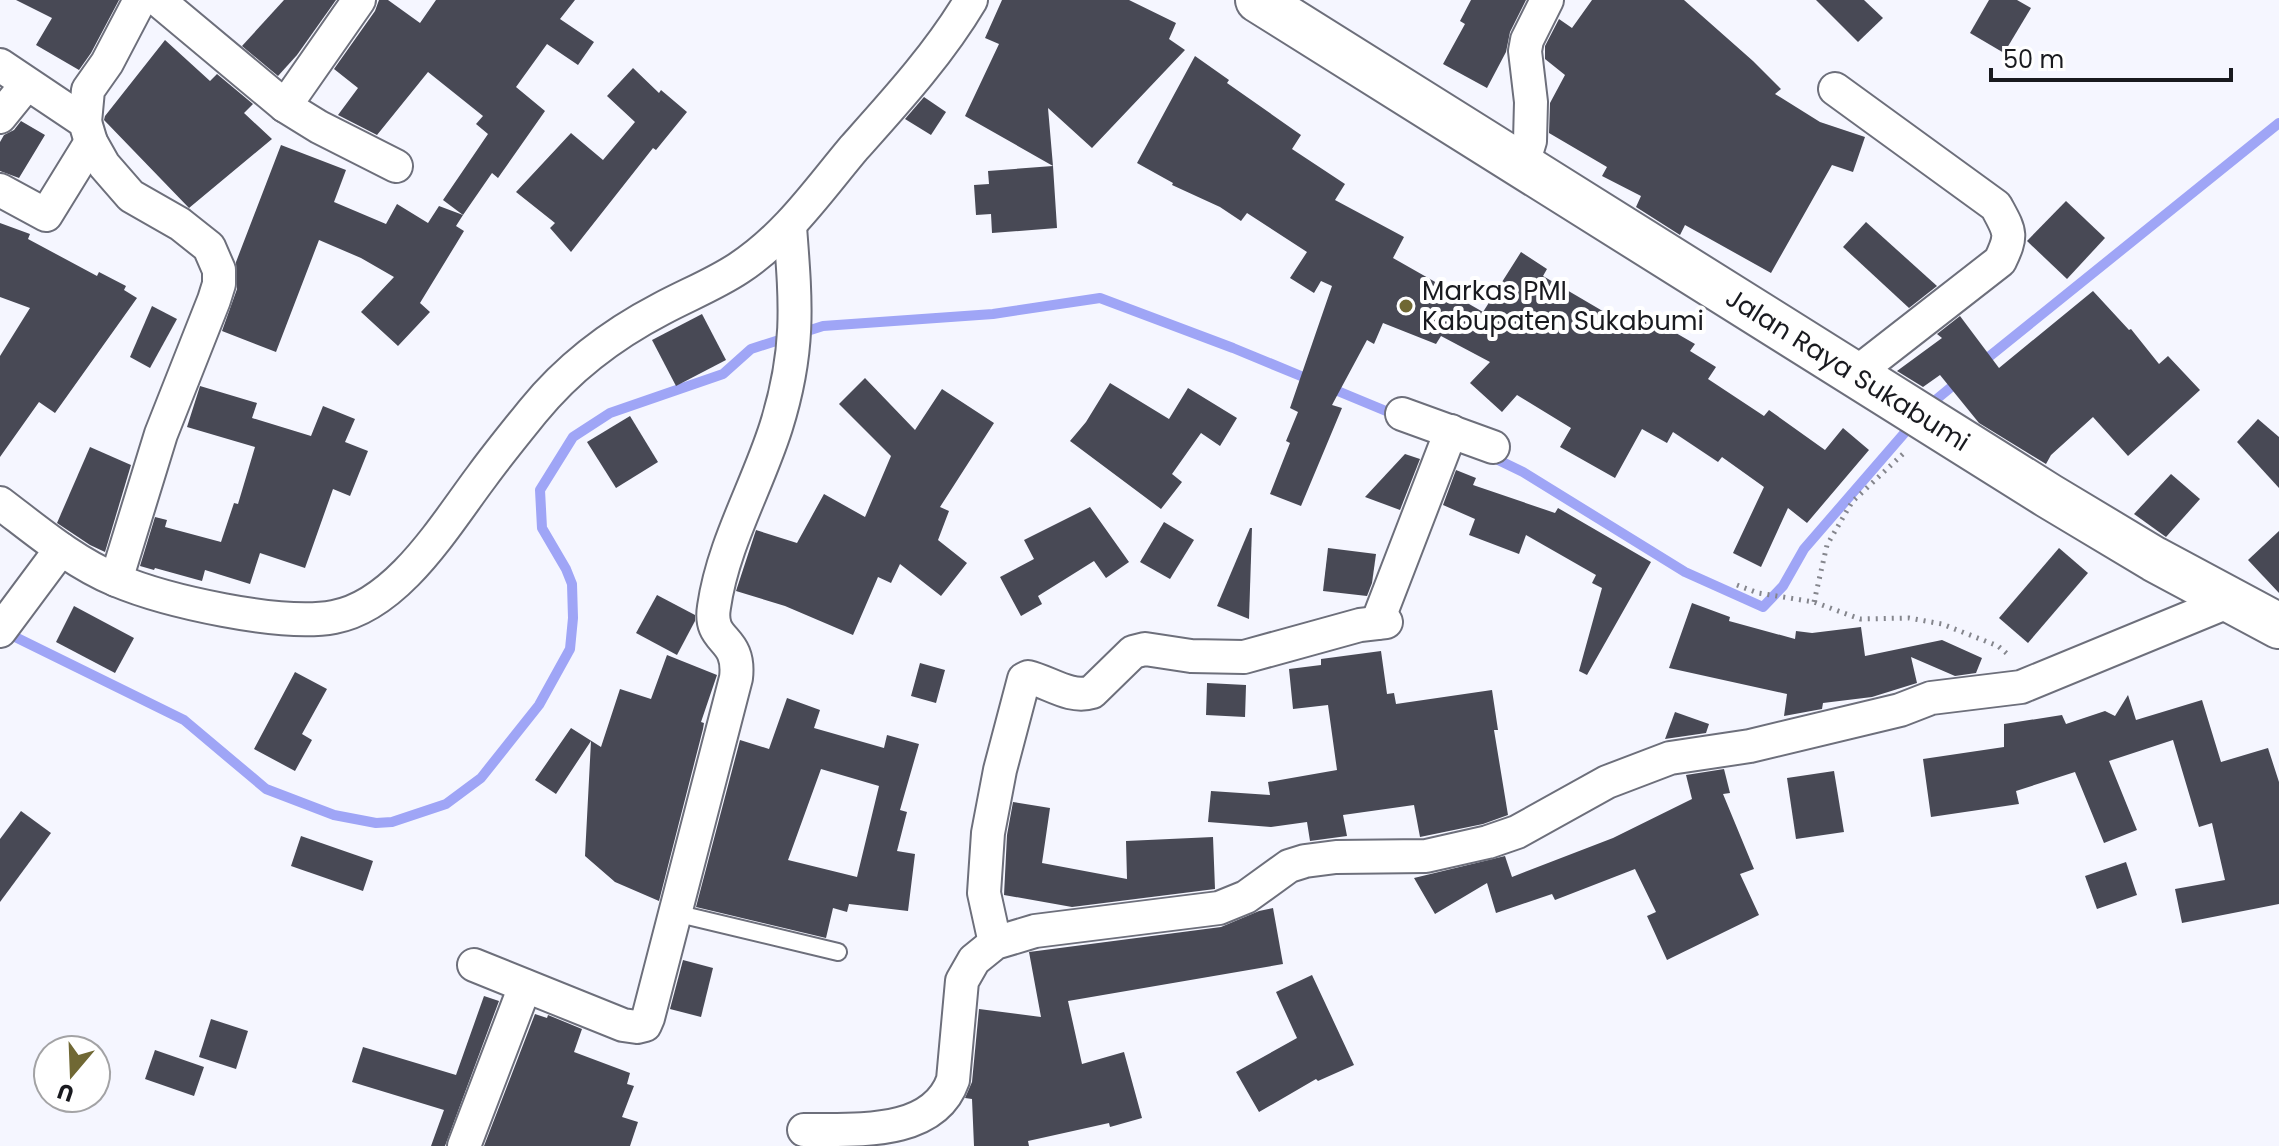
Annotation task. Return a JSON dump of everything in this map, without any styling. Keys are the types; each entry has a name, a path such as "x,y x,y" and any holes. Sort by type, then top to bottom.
{"highway":[{"name":"Jalan Raya Sukabumi","path":"1258,0 2049,496 2279,626"}],"street":[{"path":"0,190 46,215 88,132 88,90 107,63 140,0"},
{"path":"158,0 285,106 396,166"},
{"path":"285,106 359,0"},
{"path":"0,503 61,549 116,580 217,608 275,618 324,619 363,608 388,591 416,561 535,408 596,348 740,267 790,227 927,63 971,0"},
{"path":"1522,167 1530,141 1531,102 1525,51 1527,40 1547,0"},
{"path":"0,65 88,132 112,177 131,196 198,237 209,247 219,270 216,292 161,434 116,580"},
{"path":"0,117 26,85"},
{"path":"1835,89 1996,206 2010,240 2000,261 1865,381"},
{"path":"474,965 623,1025 645,1025 737,668 732,646 714,627 712,618 718,586 775,430 794,355 796,322 790,227"},
{"path":"1402,414 1493,447"},
{"path":"995,943 984,893 988,833 1024,679 1038,679 1084,695 1092,692 1133,652 1145,649 1191,656 1244,657 1382,622 1451,431"},
{"path":"0,631 61,549"},
{"path":"804,1130 857,1129 912,1121 939,1105 949,1093 953,1080 962,981 974,960 995,943 1035,931 1219,908 1246,897 1289,866 1305,861 1336,857 1426,856 1466,848 1517,832 1607,782 1670,758 1750,746 1900,710 1931,698 2021,687 2230,601"},
{"path":"464,1146 525,986"}],"lane":[{"path":"675,913 838,952"}],"path":[{"path":"1814,602 1827,545 1852,502 1905,451 1944,430"},
{"path":"1737,585 1758,593 1814,602 1860,619 1909,618 1942,624 1998,646 2013,658 2021,687"}],"building":[{"path":"16,0 119,0 79,70 36,45 52,18"},
{"path":"284,0 336,0 278,76 242,46"},
{"path":"379,0 388,0 420,23 436,0 575,0 560,19 594,42 578,65 547,44 516,87 545,111 498,178 492,173 463,215 443,200 488,134 476,124 483,116 428,72 377,135 338,115 358,88 334,69 375,11"},
{"path":"1002,0 1129,0 1176,23 1169,39 1185,50 1092,148 1048,108 1053,166 965,116 999,44 985,38"},
{"path":"1471,0 1526,0 1510,32 1506,52 1487,88 1443,64 1465,24 1460,21"},
{"path":"1592,0 1684,0 1781,89 1775,94 1820,122 1865,137 1853,172 1832,165 1771,273 1685,225 1680,235 1636,207 1641,196 1602,176 1607,167 1549,133 1550,103 1565,75 1545,59 1545,46 1559,19 1572,28"},
{"path":"1816,0 1864,0 1883,18 1858,42"},
{"path":"1989,0 2017,0 2031,8 2004,53 1970,33"},
{"path":"165,40 210,81 217,74 253,104 244,113 272,139 189,208 104,120"},
{"path":"1195,56 1229,80 1227,83 1301,135 1292,149 1345,184 1335,200 1404,237 1393,258 1436,285 1483,312 1521,252 1547,269 1543,276 1606,313 1608,310 1631,327 1637,317 1666,334 1669,329 1695,344 1690,351 1716,367 1708,379 1764,416 1769,410 1825,450 1843,428 1869,450 1807,523 1788,508 1761,567 1733,553 1764,487 1722,457 1718,462 1673,432 1667,443 1642,429 1615,478 1560,447 1571,428 1517,395 1502,412 1470,383 1490,362 1441,336 1436,344 1383,323 1374,344 1367,340 1332,405 1342,408 1301,506 1270,494 1290,443 1286,441 1298,412 1290,408 1332,286 1321,281 1314,293 1290,278 1307,252 1247,213 1241,221 1137,163"},
{"path":"633,68 659,93 661,90 687,112 656,150 653,148 571,252 550,228 555,223 516,192 571,133 603,160 635,122 607,96"},
{"path":"924,97 946,112 931,135 905,119"},
{"path":"21,121 45,135 19,178 0,171 0,142"},
{"path":"281,145 346,170 334,202 386,224 397,204 428,223 439,206 463,215 456,226 464,231 420,303 430,312 398,346 361,312 394,277 361,258 319,240 276,352 222,331 237,289 236,262"},
{"path":"1053,166 1057,228 992,233 991,214 976,215 974,185 989,184 988,171"},
{"path":"2066,201 2105,238 2067,279 2027,241"},
{"path":"1866,222 1937,286 1909,308 1843,247"},
{"path":"0,223 30,234 28,239 97,276 99,272 126,286 124,290 137,298 55,413 39,402 0,457 0,356 30,308 0,297"},
{"path":"2093,291 2131,329 2159,364 2168,356 2200,390 2128,456 2093,417 2051,455 2046,464 1979,423 1940,375 1923,387 1897,371 1942,338 1937,334 1960,316 1999,368"},
{"path":"152,306 177,319 150,368 130,357"},
{"path":"702,314 726,360 676,386 652,340"},
{"path":"865,378 915,430 942,389 994,423 940,507 949,511 938,540 967,563 941,596 900,564 891,583 878,577 853,635 785,606 736,591 756,530 797,543 824,494 865,517 891,456 839,404"},
{"path":"1110,383 1169,419 1188,388 1237,418 1220,446 1201,433 1172,474 1182,482 1161,509 1070,441"},
{"path":"200,386 257,403 252,418 311,436 323,406 355,419 345,442 368,451 350,496 333,489 305,568 260,553 250,584 205,570 202,581 140,566 155,517 167,520 165,527 221,542 234,503 238,504 255,447 187,427"},
{"path":"630,416 658,462 616,488 587,442"},
{"path":"2258,419 2279,437 2279,488 2237,442"},
{"path":"90,447 131,465 105,552 57,523"},
{"path":"1405,454 1420,459 1400,510 1365,497"},
{"path":"1456,470 1476,478 1473,485 1555,513 1558,508 1651,562 1587,675 1579,671 1602,588 1592,583 1596,575 1526,535 1519,554 1469,535 1475,519 1443,505"},
{"path":"2171,474 2200,499 2166,537 2134,514"},
{"path":"1090,507 1129,562 1106,578 1094,561 1038,596 1042,604 1021,616 1000,577 1034,559 1024,540"},
{"path":"1164,522 1194,540 1170,579 1140,562"},
{"path":"1252,528 1249,619 1217,606"},
{"path":"2279,531 2279,593 2248,560"},
{"path":"1328,548 1376,554 1367,596 1323,591"},
{"path":"2059,548 2088,573 2028,643 1999,618"},
{"path":"657,595 695,615 695,621 677,655 636,633"},
{"path":"1692,603 1730,617 1729,621 1795,639 1796,631 1812,633 1861,627 1865,656 1942,640 1982,658 1976,673 1955,676 1911,657 1917,683 1872,697 1823,703 1822,709 1784,716 1787,694 1669,668"},
{"path":"74,606 134,638 115,673 56,642"},
{"path":"1381,651 1387,694 1394,693 1396,704 1492,690 1498,730 1494,730 1508,815 1483,824 1420,837 1414,805 1343,815 1347,836 1310,841 1307,822 1271,827 1208,822 1211,791 1270,795 1268,782 1337,770 1328,705 1293,709 1289,669 1321,665 1321,659"},
{"path":"667,655 717,675 701,722 704,723 703,729 659,901 615,882 585,856 591,741 556,794 535,780 571,728 601,747 620,689 651,699"},
{"path":"920,663 945,670 936,703 911,696"},
{"path":"295,672 327,689 302,734 312,740 295,771 254,749"},
{"path":"1207,683 1246,685 1245,717 1206,715"},
{"path":"2128,695 2136,720 2202,700 2221,762 2268,748 2279,782 2279,904 2182,923 2175,889 2225,880 2212,823 2199,827 2173,740 2109,761 2137,830 2104,843 2075,772 2016,791 2019,804 1931,817 1923,759 2004,747 2004,724 2062,715 2066,724 2105,711 2115,716"},
{"path":"787,698 820,710 814,728 884,748 887,735 919,744 900,810 907,812 897,851 915,854 908,911 849,904 847,912 833,908 826,938 696,907 740,740 769,749","holes":["821,769 879,786 857,877 788,860"]},
{"path":"1675,712 1709,724 1706,733 1665,739"},
{"path":"1724,769 1730,793 1723,794 1754,869 1740,874 1759,915 1667,960 1647,916 1656,912 1635,869 1555,900 1552,894 1496,913 1487,883 1435,914 1414,878 1505,856 1512,877 1613,838 1692,799 1686,775"},
{"path":"1834,771 1844,832 1796,839 1787,778"},
{"path":"1013,802 1050,808 1042,863 1127,879 1126,841 1213,837 1215,889 1072,907 1004,895 1007,835"},
{"path":"21,811 51,833 0,902 0,839"},
{"path":"301,836 373,861 363,891 291,866"},
{"path":"2126,862 2137,895 2097,909 2085,876"},
{"path":"1273,908 1283,964 1068,1001 1082,1064 1124,1052 1142,1118 1110,1127 1109,1123 1028,1141 1029,1146 974,1146 972,1099 965,1098 972,1082 979,1009 1041,1017 1029,952 1221,927"},
{"path":"683,960 713,968 701,1017 670,1009"},
{"path":"1312,975 1354,1065 1318,1081 1316,1079 1259,1112 1236,1072 1297,1038 1276,992"},
{"path":"484,996 499,1001 445,1146 431,1146 444,1110 352,1082 363,1047 456,1075"},
{"path":"535,1014 547,1018 548,1015 582,1029 574,1052 630,1073 627,1084 634,1086 622,1117 638,1122 630,1146 484,1146"},
{"path":"211,1019 248,1031 236,1069 199,1057"},
{"path":"155,1050 204,1067 194,1096 145,1079"}],"waterway":[{"path":"1980,364 2279,123"},
{"path":"5,632 184,720 266,789 334,815 376,823 392,822 446,804 481,778 539,705 570,649 572,584 542,528 540,490 573,437 610,413 723,374 751,349 823,326 993,314 1100,298 1313,381"},
{"path":"1927,407 1961,379"},
{"path":"1328,387 1398,416"},
{"path":"1490,456 1523,472 1685,572 1763,607 1783,586 1804,549 1914,422"}],"place":[{"name":"Markas PMI Kabupaten Sukabumi","path":"1406,306"}]}
